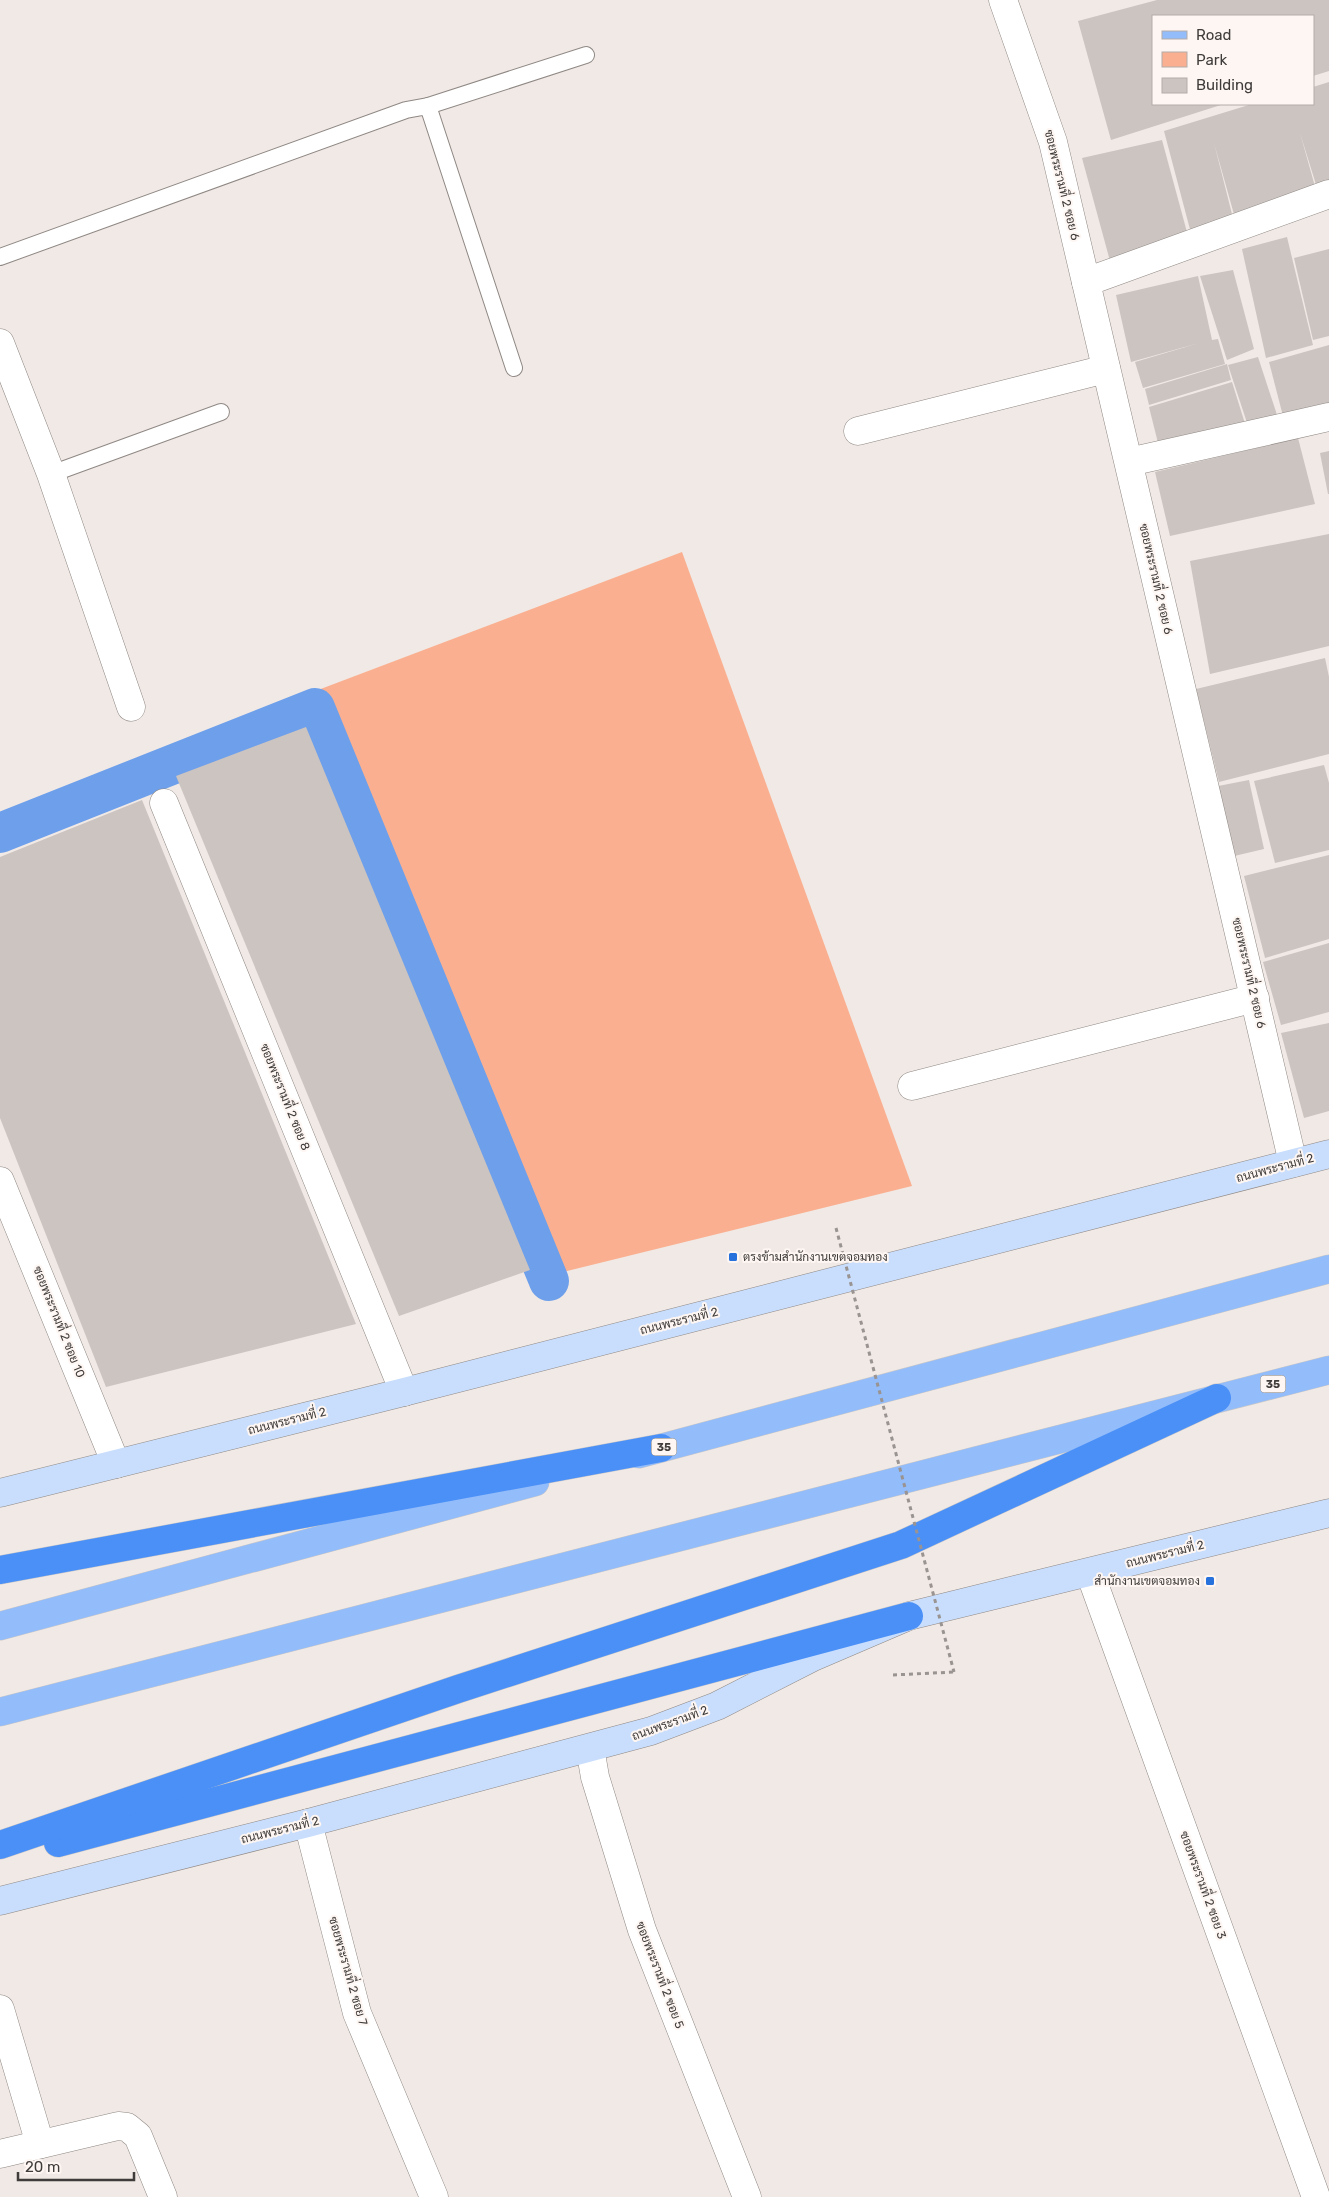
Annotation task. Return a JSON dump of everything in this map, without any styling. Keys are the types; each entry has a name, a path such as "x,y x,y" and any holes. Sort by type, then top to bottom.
{"highway":[{"path":"0,1845 468,1686 901,1545 1217,1398"},
{"path":"0,1570 661,1448"},
{"path":"0,1858 909,1616"}],"main road":[{"name":"ถนนพระรามที่ 2","path":"0,1493 404,1392 1329,1154"},
{"name":"35","path":"0,1626 1329,1269"},
{"name":"35","path":"0,1712 1329,1370"},
{"name":"ถนนพระรามที่ 2","path":"0,1901 308,1823 651,1731 717,1706 811,1658 909,1616 1329,1513"}],"street":[{"name":"ซอยพระรามที่ 2 ซอย 6","path":"1003,0 1053,142 1293,1163"},
{"path":"1086,282 1329,194"},
{"path":"0,344 51,474 131,707"},
{"path":"858,431 1106,369"},
{"path":"1129,462 1329,417"},
{"name":"ซอยพระรามที่ 2 ซอย 8","path":"164,803 404,1392"},
{"path":"912,1086 1255,998"},
{"name":"ซอยพระรามที่ 2 ซอย 10","path":"0,1180 116,1464"},
{"name":"ซอยพระรามที่ 2 ซอย 3","path":"1090,1573 1316,2197"},
{"name":"ซอยพระรามที่ 2 ซอย 5","path":"590,1748 595,1777 642,1930 748,2197"},
{"name":"ซอยพระรามที่ 2 ซอย 7","path":"308,1823 357,2013 434,2197"},
{"path":"0,2009 40,2144"},
{"path":"0,2154 118,2126 127,2127 138,2136 163,2197"}],"lane":[{"path":"0,256 406,110 428,106 586,56"},
{"path":"428,106 514,368"},
{"path":"51,474 221,412"}],"path":[{"path":"836,1228 954,1672 893,1675"}],"green space":[{"path":"682,552 912,1186 563,1272 318,690"}],"building":[{"path":"1157,0 1329,0 1329,71 1314,76 1314,15 1152,15 1152,105 1221,105 1111,140 1078,21"},
{"path":"1329,82 1329,187 1318,191 1300,133 1316,190 1235,218 1214,143 1233,218 1192,237 1164,131 1249,105 1314,105 1314,87"},
{"path":"1162,140 1194,258 1116,283 1082,158"},
{"path":"1287,237 1313,345 1266,358 1242,249"},
{"path":"1329,249 1329,336 1313,340 1294,258"},
{"path":"1233,270 1254,349 1227,360 1200,276"},
{"path":"1198,276 1212,340 1218,339 1225,364 1143,388 1135,362 1199,343 1131,362 1116,295"},
{"path":"1329,345 1329,411 1284,420 1269,362"},
{"path":"1258,357 1280,424 1251,435 1228,365"},
{"path":"1227,364 1231,380 1149,405 1145,389"},
{"path":"1232,382 1247,430 1161,455 1149,407"},
{"path":"1298,438 1315,504 1170,536 1155,472"},
{"path":"1329,451 1329,494 1328,494 1320,453"},
{"path":"1329,534 1329,646 1210,674 1190,561"},
{"path":"1325,658 1329,677 1329,754 1219,782 1196,689"},
{"path":"306,727 530,1270 399,1316 176,776"},
{"path":"1324,765 1329,783 1329,850 1275,863 1254,781"},
{"path":"1249,780 1264,849 1230,857 1213,787"},
{"path":"142,800 356,1324 106,1387 0,1118 0,857"},
{"path":"1329,855 1329,939 1265,958 1244,876"},
{"path":"1329,943 1329,1012 1281,1025 1263,962"},
{"path":"1329,1023 1329,1111 1304,1118 1281,1033"}],"waterway":[{"path":"0,833 315,708 549,1281"}],"place":[{"name":"ตรงข้ามสำนักงานเขตจอมทอง","path":"733,1257"},
{"name":"สำนักงานเขตจอมทอง","path":"1210,1581"}]}
